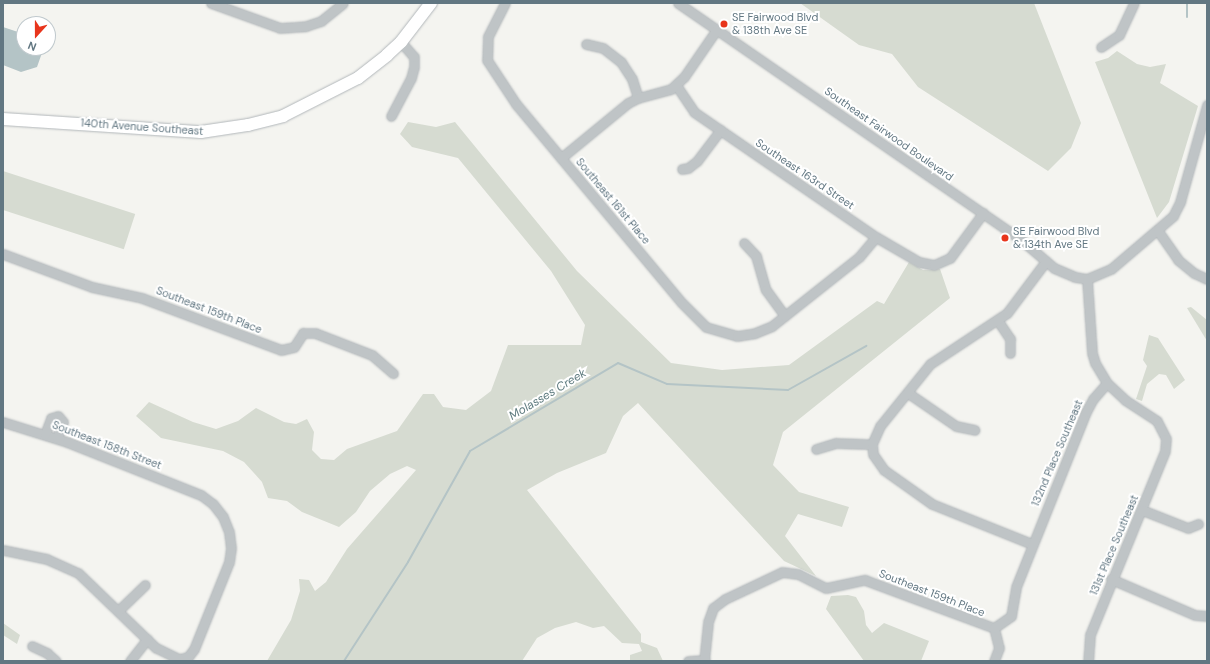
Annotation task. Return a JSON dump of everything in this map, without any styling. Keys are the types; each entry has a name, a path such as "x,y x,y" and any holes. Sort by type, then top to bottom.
{"main road":[{"name":"140th Avenue Southeast","path":"3,119 201,132 248,126 283,116 318,100 358,78 401,42 431,3"}],"street":[{"path":"211,3 223,5 280,28 306,26 321,21 343,3"},
{"name":"Southeast 161st Place","path":"505,3 488,37 487,60 516,104 697,320 712,330 737,336 766,329 786,316"},
{"name":"Southeast Fairwood Boulevard","path":"678,3 1019,238 1062,273 1087,279"},
{"path":"1101,47 1119,35 1134,3"},
{"path":"561,158 638,98 663,93 676,85 717,29"},
{"path":"391,116 411,78 414,67 414,57 401,42"},
{"path":"586,44 603,48 620,62 632,79 638,98"},
{"name":"Southeast 163rd Street","path":"676,85 694,112 876,237 919,262 934,265 950,258 984,214"},
{"path":"1107,383 1092,353 1087,279 1111,268 1158,231 1173,216 1180,202 1207,105"},
{"path":"682,169 697,161 720,130"},
{"path":"1158,231 1178,260 1194,273 1207,278"},
{"path":"744,243 756,256 766,290 786,316 859,257 876,237"},
{"name":"Southeast 159th Place","path":"3,254 92,287 142,298 281,350 294,347 303,333 315,333 372,355 393,373"},
{"path":"1032,544 932,504 884,470 873,454 872,444 880,426 930,364 965,339 998,321 1046,261"},
{"path":"998,321 1010,339 1010,353"},
{"name":"131st Place Southeast","path":"1088,661 1090,635 1111,579 1142,510 1165,451 1166,439 1156,421 1125,400 1107,383"},
{"name":"132nd Place Southeast","path":"994,628 1011,616 1016,586 1086,412 1093,399 1107,383"},
{"path":"908,393 956,426 975,430"},
{"path":"45,434 51,418 58,416 63,422 57,438"},
{"name":"Southeast 158th Street","path":"3,422 57,438 201,496 218,509 227,525 230,553 194,649 188,657 178,659 171,657 147,640"},
{"path":"816,449 836,443 872,444"},
{"path":"1142,510 1188,528 1198,524"},
{"path":"3,550 47,559 78,573 119,610 147,640 130,661"},
{"name":"Southeast 159th Place","path":"688,661 704,660 708,622 713,608 732,596 782,572 798,574 826,588 865,580 994,628"},
{"path":"1111,579 1195,615 1207,616"},
{"path":"119,610 145,585"},
{"path":"994,628 999,648 994,661"},
{"path":"32,646 47,653 56,661"}],"shaded area":[{"path":"800,3 1034,3 1081,123 1071,148 1048,171 918,87 892,54 859,45"},
{"path":"3,27 16,31 16,56 41,56 37,67 21,72 3,65"},
{"path":"1117,51 1137,64 1150,67 1166,64 1160,83 1198,106 1169,202 1157,218 1095,62 1108,58"},
{"path":"408,122 436,127 455,122 577,271 671,363 722,370 789,365 877,301 884,304 909,262 923,270 940,269 950,298 783,432 773,465 799,492 849,507 842,527 798,514 785,536 816,576 784,561 638,403 623,416 606,453 557,473 527,490 641,634 641,642 657,648 663,661 630,661 630,655 642,651 639,644 622,643 604,626 593,628 576,622 555,628 537,638 522,661 267,661 291,620 300,591 299,579 309,580 315,591 326,582 347,549 416,470 407,466 390,474 370,491 356,512 339,527 302,512 287,501 268,498 262,482 244,462 223,451 161,438 136,416 149,402 193,422 216,429 238,421 256,408 284,422 296,424 307,419 314,432 312,450 321,459 334,460 347,449 397,431 423,394 434,394 443,407 466,410 491,391 508,345 581,345 585,325 551,271 458,158 412,147 400,134"},
{"path":"3,171 135,214 124,249 3,210"},
{"path":"1191,307 1207,320 1207,341 1187,308"},
{"path":"1149,335 1158,338 1185,380 1174,389 1166,375 1159,374 1147,384 1142,401 1136,399 1147,366 1143,360"},
{"path":"848,595 856,597 864,611 866,625 872,633 884,623 929,641 921,661 864,661 826,609 831,596"},
{"path":"3,623 20,635 17,644 3,635"}],"waterway":[{"name":"Molasses Creek","path":"1187,3 1187,17"},
{"name":"Molasses Creek","path":"344,661 408,562 470,451 618,363 667,384 788,390 866,346"}],"place":[{"name":"SE Fairwood Blvd & 138th Ave SE","path":"724,24"},
{"name":"SE Fairwood Blvd & 134th Ave SE","path":"1005,238"}]}
